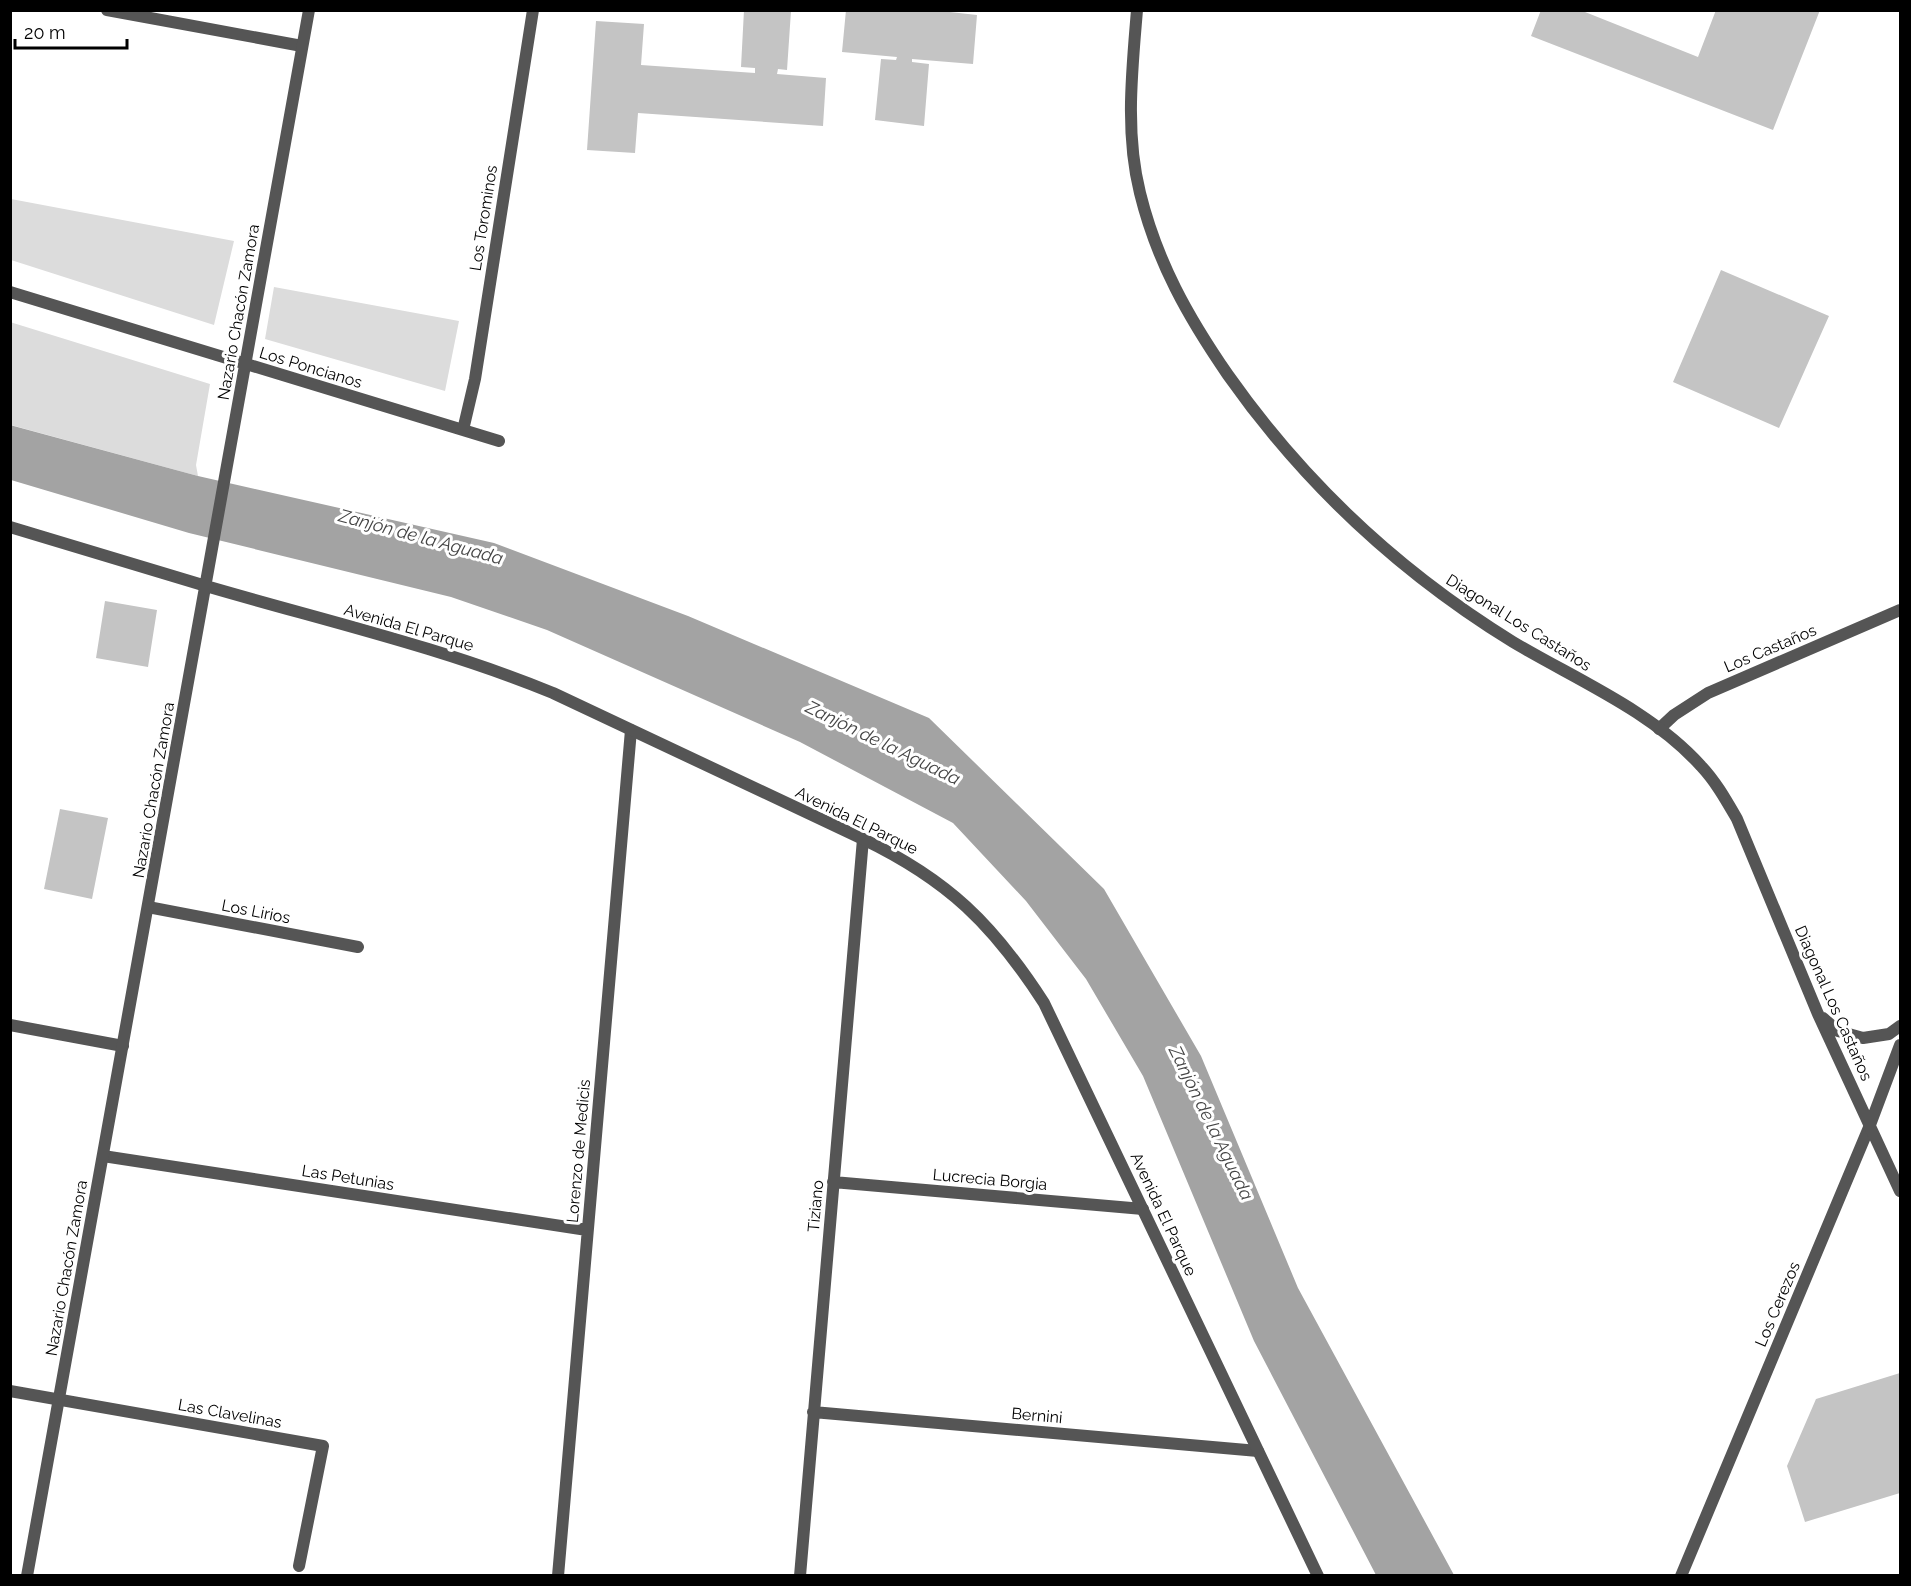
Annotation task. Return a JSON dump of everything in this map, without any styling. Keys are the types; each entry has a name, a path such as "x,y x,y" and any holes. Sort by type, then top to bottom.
{"street":[{"path":"107,10 302,46"},
{"name":"Nazario Chacón Zamora","path":"27,1575 309,10"},
{"name":"Los Torominos","path":"463,430 475,378 533,10"},
{"name":"Diagonal Los Castaños","path":"1137,10 1131,107 1132,145 1139,191 1152,236 1185,309 1247,402 1293,458 1371,536 1413,573 1462,609 1637,714 1659,729 1701,765 1732,810 1818,1014 1900,1191"},
{"name":"Los Poncianos","path":"10,292 499,441"},
{"name":"Avenida El Parque","path":"10,527 471,662 553,693 899,856 932,878 992,931 1020,965 1049,1012 1318,1575"},
{"name":"Los Castaños","path":"1659,729 1674,715 1708,693 1900,610"},
{"name":"Lorenzo de Medicis","path":"558,1575 631,730"},
{"name":"Tiziano","path":"800,1575 863,839"},
{"name":"Los Lirios","path":"148,907 358,947"},
{"path":"1818,1014 1838,1031 1863,1038 1888,1035 1900,1026"},
{"path":"10,1025 123,1046"},
{"name":"Los Cerezos","path":"1681,1575 1870,1125 1900,1044"},
{"name":"Las Petunias","path":"103,1156 587,1230"},
{"name":"Lucrecia Borgia","path":"834,1182 1143,1209"},
{"name":"Las Clavelinas","path":"10,1391 323,1446 299,1566"},
{"name":"Bernini","path":"813,1412 1258,1451"}],"shaded area":[{"path":"11,199 234,241 214,325 11,260"},
{"path":"274,287 459,321 445,391 265,339"},
{"path":"10,322 210,384 196,465 198,476 11,425"}],"water":[{"name":"Zanjón de la Aguada","path":"10,425 198,476 494,543 688,616 929,718 1104,889 1201,1056 1298,1288 1454,1575 1376,1575 1254,1341 1143,1076 1086,979 1026,901 953,823 800,742 547,630 451,597 189,533 11,480"}],"building":[{"path":"744,10 791,11 787,70 778,69 777,74 826,78 823,126 638,113 635,153 587,150 596,21 644,24 641,65 755,73 755,68 741,67"},
{"path":"846,10 932,10 977,15 973,64 912,59 912,62 929,64 924,126 875,120 881,59 896,60 897,57 842,52"},
{"path":"1541,10 1580,10 1698,57 1716,10 1820,10 1773,130 1531,36"},
{"path":"1721,270 1829,316 1779,428 1673,382"},
{"path":"105,601 157,610 148,667 96,658"},
{"path":"60,809 108,818 92,899 44,889"},
{"path":"1900,1373 1900,1493 1805,1522 1787,1466 1816,1399"}]}
